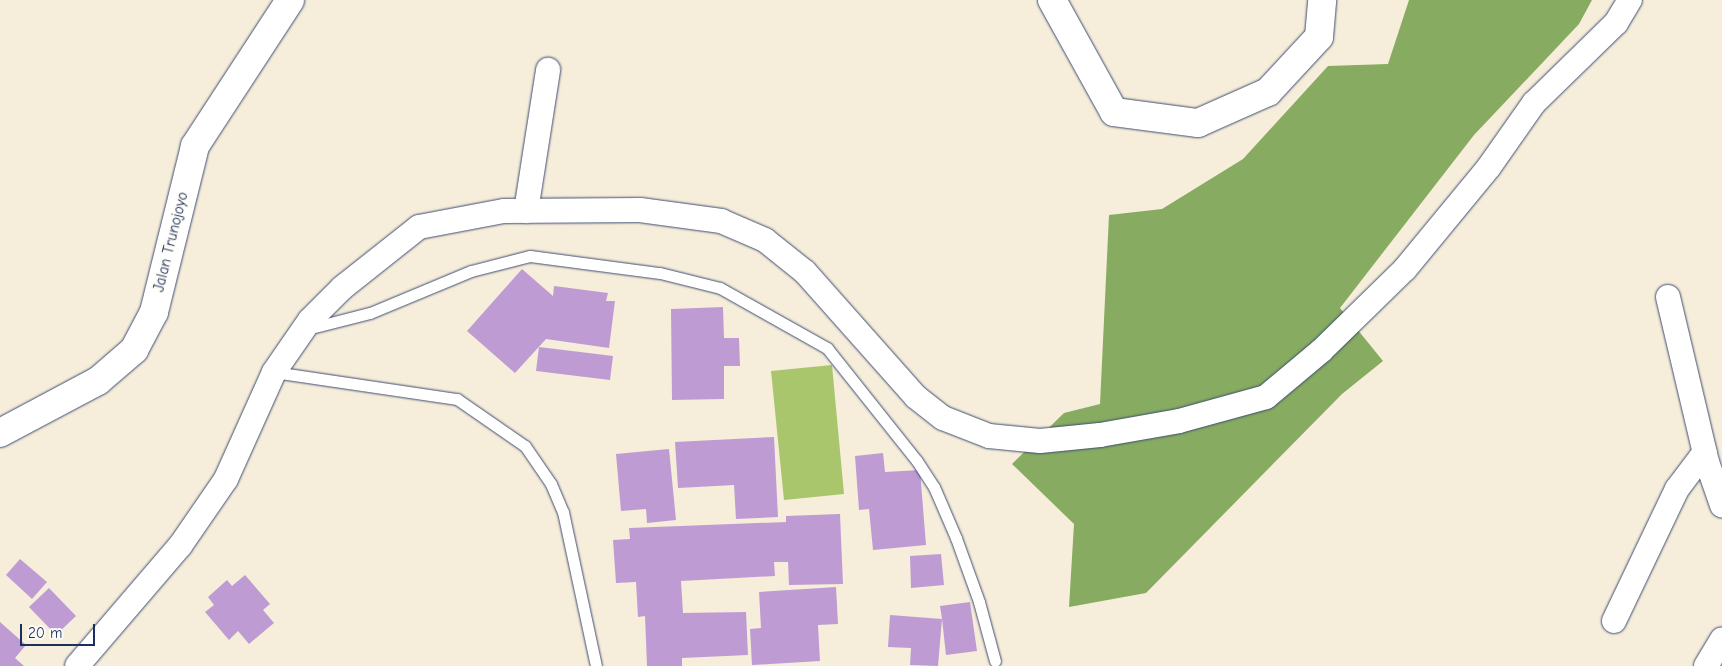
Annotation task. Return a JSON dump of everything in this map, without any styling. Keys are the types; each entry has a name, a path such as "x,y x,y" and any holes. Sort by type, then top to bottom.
{"main road":[{"name":"Jalan Trunojoyo","path":"0,433 98,381 134,350 154,312 195,146 290,0"},
{"path":"1052,0 1114,112 1198,123 1268,92 1319,36 1322,0"}],"street":[{"path":"77,666 180,546 226,479 274,372 303,330 342,288 419,227 504,211 640,210 722,221 765,240 805,272 916,397 942,418 989,436 1040,441 1100,435 1179,421 1266,398 1320,351 1405,269 1489,167 1534,104 1616,23 1630,0"},
{"path":"526,211 548,70"},
{"path":"1668,297 1705,452 1722,505"},
{"path":"1614,621 1677,489 1705,452"},
{"path":"1706,666 1722,639"}],"lane":[{"path":"303,330 370,314 471,271 530,256 660,273 720,288 827,348 918,461 934,487 956,538 979,602 995,661"},
{"path":"274,372 457,399 525,446 551,484 563,512 596,666"}],"green space":[{"path":"1409,0 1592,0 1579,24 1474,135 1340,308 1383,361 1342,394 1146,593 1069,607 1074,524 1012,464 1064,413 1100,404 1109,215 1162,209 1243,159 1328,66 1388,64"},
{"path":"832,365 844,494 784,500 771,371"}],"building":[{"path":"522,269 553,296 554,286 608,293 606,301 615,301 609,348 546,339 515,373 467,331"},
{"path":"723,307 724,338 739,338 740,366 724,366 724,399 672,400 671,309"},
{"path":"539,347 613,356 610,380 536,371"},
{"path":"774,437 778,517 736,519 734,485 678,488 675,442"},
{"path":"669,449 676,520 647,523 646,509 621,511 616,454"},
{"path":"883,453 885,472 920,470 926,545 873,550 869,509 859,510 855,456"},
{"path":"840,514 843,584 789,585 788,562 774,562 775,576 681,581 683,613 746,612 748,655 682,658 682,666 647,666 645,616 638,617 636,582 616,583 613,540 630,539 629,528 786,522 786,516"},
{"path":"941,554 944,585 911,588 910,556"},
{"path":"20,559 47,582 32,599 6,575"},
{"path":"245,575 270,604 263,610 274,623 249,644 238,631 229,640 205,612 214,605 208,597 227,580 232,586"},
{"path":"836,587 838,624 818,625 820,661 752,665 750,629 761,628 759,592"},
{"path":"49,588 76,616 56,635 29,607"},
{"path":"970,602 977,651 946,655 940,606"},
{"path":"890,615 942,619 938,666 910,665 911,648 888,647"},
{"path":"0,622 26,645 15,658 24,666 0,666"}]}
